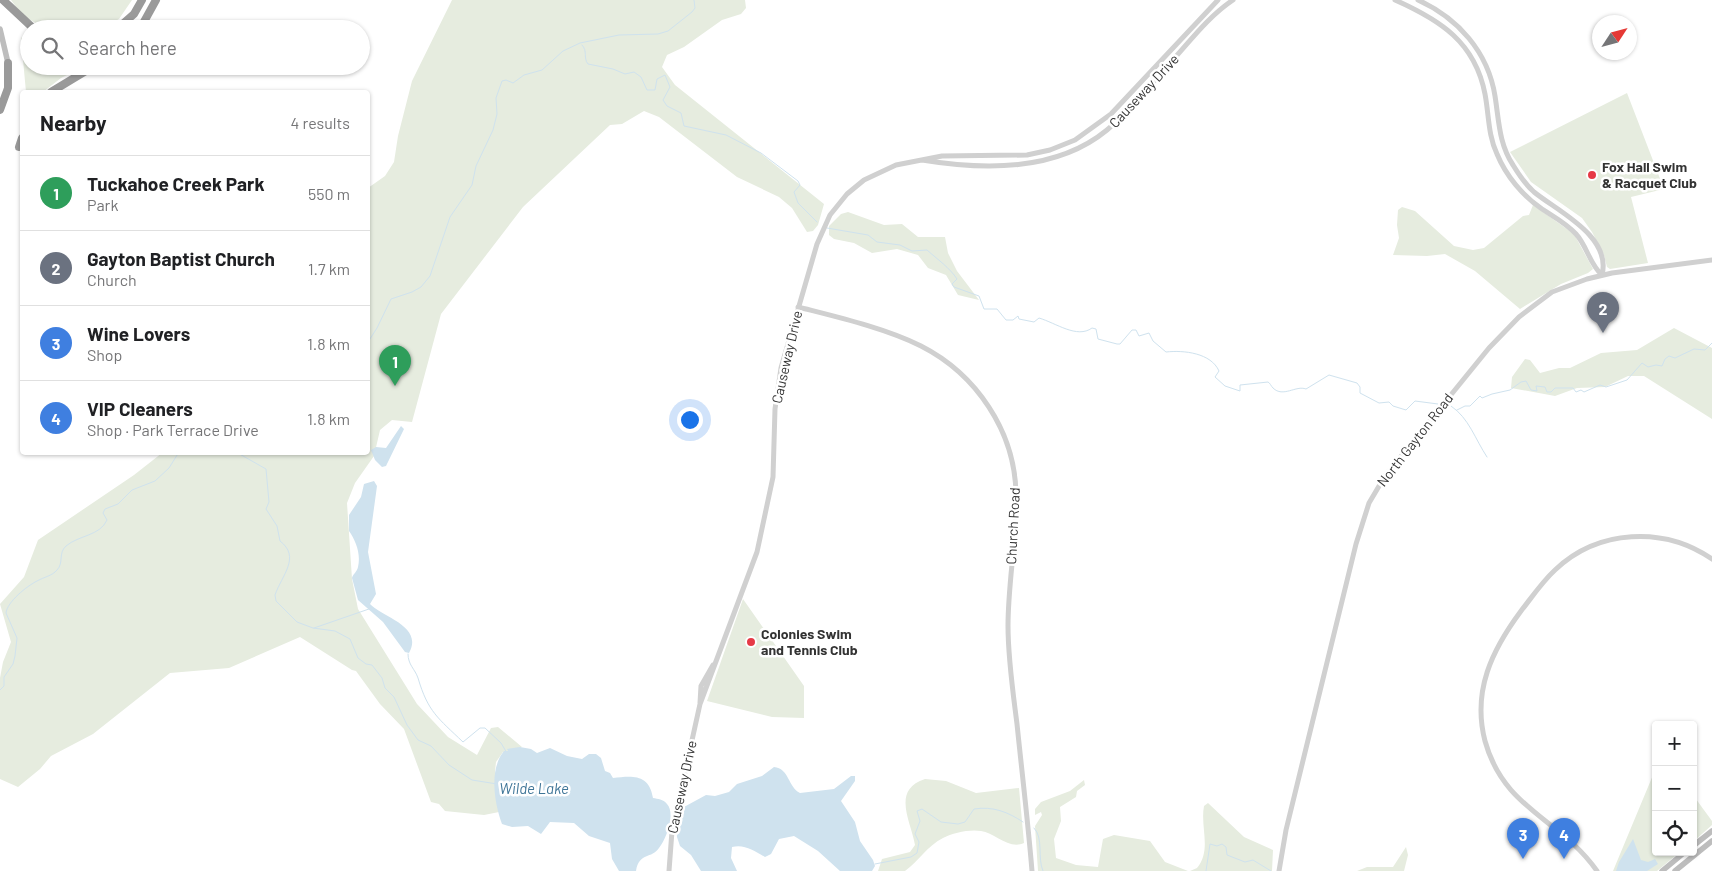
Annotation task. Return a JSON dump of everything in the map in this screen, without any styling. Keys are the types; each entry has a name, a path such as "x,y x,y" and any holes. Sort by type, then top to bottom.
{"highway":[{"path":"3,0 24,20"},
{"path":"127,20 134,14 142,0"},
{"path":"145,20 156,0"},
{"path":"0,110 8,88 8,63"},
{"path":"54,90 79,75"}],"main road":[{"path":"0,29 8,63"},
{"path":"1697,843 1712,831"},
{"path":"1675,871 1712,841"},
{"path":"1662,871 1680,856"}],"street":[{"name":"Causeway Drive","path":"669,871 672,831 700,704 701,686 713,664 756,552 772,477 774,422 778,386 798,307 820,234 830,215 841,200 864,180 878,172 902,164 950,156 1026,155 1050,150 1075,140 1111,114 1218,0"},
{"name":"Causeway Drive","path":"921,160 968,165 1021,164 1045,161 1077,149 1099,136 1118,120 1208,21 1233,0"},
{"path":"1395,0 1434,18 1461,42 1480,77 1492,142 1507,172 1529,199 1563,222 1576,234 1588,250 1595,270 1602,275 1604,267 1602,260 1584,229 1571,217 1530,188 1512,164 1499,133 1491,80 1475,46 1448,17 1418,0"},
{"name":"North Gayton Road","path":"1279,871 1284,839 1300,782 1339,610 1364,518 1376,489 1423,428 1496,341 1519,317 1552,292 1570,284 1602,275 1712,260"},
{"name":"Church Road","path":"798,307 906,339 940,357 965,377 978,392 992,412 1004,438 1013,466 1016,496 1009,595 1009,654 1032,871"},
{"path":"1597,871 1579,849 1518,799 1496,769 1485,740 1481,716 1482,694 1489,663 1503,636 1542,585 1556,569 1584,550 1614,539 1647,536 1684,544 1712,559"}],"shaded area":[{"path":"11,0 132,0 117,20 30,20 22,15"},
{"path":"452,0 745,0 746,8 741,14 722,20 684,47 667,55 662,67 675,85 824,204 818,225 813,231 807,232 792,208 779,197 737,177 659,117 644,111 622,124 610,125 523,207 441,314 412,422 392,420 380,430 374,456 355,483 347,503 352,579 358,609 417,704 448,737 477,755 491,728 498,727 522,747 503,752 496,762 495,771 499,812 484,815 445,811 439,804 431,802 404,729 380,704 356,671 300,637 229,668 170,673 93,734 51,756 40,769 18,787 0,779 0,678 3,662 11,642 0,604 24,577 38,540 134,475 159,455 370,455 370,187 385,176 394,162 398,136 412,81"},
{"path":"24,75 67,75 46,90 26,90"},
{"name":"Fox Hall Swim & Racquet Club","path":"1627,93 1664,189 1631,197 1648,263 1610,269 1607,267 1604,255 1592,232 1582,218 1531,182 1510,152"},
{"path":"1533,205 1574,234 1593,269 1561,284 1520,309 1475,271 1445,254 1427,256 1393,255 1399,238 1397,225 1398,210 1402,207 1415,211 1454,246 1473,250 1484,248 1523,216 1529,215"},
{"path":"848,212 884,225 902,224 918,237 945,237 948,253 957,271 979,300 958,295 946,275 928,268 918,255 897,249 872,253 854,243 834,239 829,235 829,226 841,214"},
{"path":"1674,328 1712,348 1712,419 1644,376 1628,376 1605,387 1577,388 1555,396 1511,388 1512,377 1525,359 1530,360 1540,373 1559,368 1570,368 1601,353 1637,350"},
{"name":"Colonies Swim and Tennis Club","path":"743,599 804,686 804,718 772,717 707,701"},
{"path":"1652,777 1652,856 1675,856 1657,871 1613,871"},
{"path":"925,779 946,781 976,793 1019,788 1024,843 1018,845 1007,843 981,831 961,832 937,841 905,871 878,871 882,859 910,852 915,845 907,816 906,798 915,784"},
{"path":"1084,780 1085,785 1077,791 1076,797 1060,807 1061,821 1054,839 1056,858 1076,865 1098,867 1103,839 1114,835 1150,841 1165,862 1188,871 1038,871 1035,826 1042,815 1041,812 1035,815 1035,809 1041,802 1070,791"},
{"path":"1697,800 1712,821 1712,825 1697,838"},
{"path":"1208,803 1244,837 1273,850 1272,871 1190,871 1197,868 1204,854 1203,814 1204,806"},
{"path":"1406,847 1408,855 1404,871 1357,871 1367,867 1393,867"}],"water":[{"path":"401,426 404,429 386,466 382,467 375,460 371,450 376,447 386,448"},
{"path":"374,481 377,486 368,552 376,594 370,604 400,623 406,629 411,636 412,644 409,653 405,652 383,622 358,600 352,578 357,569 359,557 356,543 349,531 349,515 361,497 364,484"},
{"name":"Wilde Lake","path":"520,747 531,749 537,753 550,748 567,756 582,759 589,754 596,754 601,758 605,771 610,773 613,778 633,777 643,780 648,784 653,798 664,801 670,808 669,826 659,848 653,854 640,861 636,871 619,871 612,859 610,843 589,836 574,823 550,822 541,834 528,826 512,827 502,824 495,796 496,767 504,751"},
{"path":"774,767 779,768 786,774 793,787 800,793 834,789 851,776 855,776 855,781 841,801 855,822 860,841 873,860 875,866 872,871 840,871 818,851 794,836 779,839 771,854 765,857 745,847 732,847 731,858 737,871 701,871 691,855 680,846 677,837 676,823 684,807 706,795 715,796 729,792 737,784 762,776"},
{"path":"1633,839 1641,860 1648,862 1655,859 1658,864 1647,871 1616,871 1619,862"}],"waterway":[{"path":"370,339 391,299 421,287 430,276 450,217 472,185 476,166 493,130 497,114 496,98 502,81 506,80 513,83 524,75 542,70 563,51 580,43 619,35 658,34 668,31 692,12 695,8 694,0"},
{"path":"582,45 588,64 613,69 625,74 634,72 641,77 647,90 655,90 657,79 665,75 670,87 663,100 667,106 681,113 684,126 726,135 761,153 798,181 800,185 794,192 798,203 817,222"},
{"path":"827,228 868,235 877,242 900,245 912,251 927,250 947,267 957,279 952,284 954,287 979,296 984,309 997,309 1006,320 1013,320 1018,316 1019,319 1034,322 1039,318 1073,331 1080,332 1092,328 1096,329 1098,339 1117,344 1120,344 1132,330 1136,330 1139,336 1149,333 1153,341 1166,352 1189,352 1210,360 1219,371 1215,377 1225,386 1240,391 1240,385 1268,382 1273,388 1281,392 1306,389 1329,375 1357,383 1360,387 1360,393 1379,403 1389,402 1393,406 1406,410 1415,401 1438,404"},
{"path":"1457,410 1470,406 1480,396 1482,398 1510,390 1521,382 1526,381 1531,390 1537,391 1536,386 1545,387 1547,392 1551,392 1555,388 1573,388 1576,392 1581,390 1584,392 1600,385 1606,387 1627,380 1642,363 1648,367 1662,366 1665,359 1669,356 1675,358 1694,349 1705,350 1712,343"},
{"path":"1451,406 1463,416 1487,457"},
{"path":"0,690 4,686 4,677 13,664 15,656 17,638 6,613 10,604 28,587 57,570 62,552 66,546 104,525 107,520 103,513 105,509 118,504 132,490 155,481 169,468 177,455"},
{"path":"241,455 266,469 269,502 266,509 277,526 280,541 289,553 288,566 275,595 276,601 297,622 313,628 335,631 350,639 358,658 366,664 372,665 382,678 385,688 394,697 407,725 418,740 431,746 449,765 472,780 497,784"},
{"path":"314,628 369,609"},
{"path":"408,654 409,661 430,707 447,727 463,742 480,728 485,728 501,743 507,753"},
{"path":"875,864 911,857 917,853 919,842 915,834 920,821 917,811 922,809 941,822 958,824 965,822 974,809 981,808 1000,811 1012,815 1023,822"},
{"path":"1034,828 1039,837 1040,860 1043,871"},
{"path":"1206,871 1210,844 1217,846 1222,844 1226,847 1227,855 1245,862 1253,860 1271,871"}],"place":[{"name":"Fox Hall Swim & Racquet Club","path":"1592,175"},
{"name":"Gayton Baptist Church","path":"1603,333"},
{"name":"Tuckahoe Creek Park","path":"395,386"},
{"name":"Colonies Swim and Tennis Club","path":"751,642"},
{"name":"Wine Lovers","path":"1523,859"},
{"name":"VIP Cleaners","path":"1564,859"}]}
